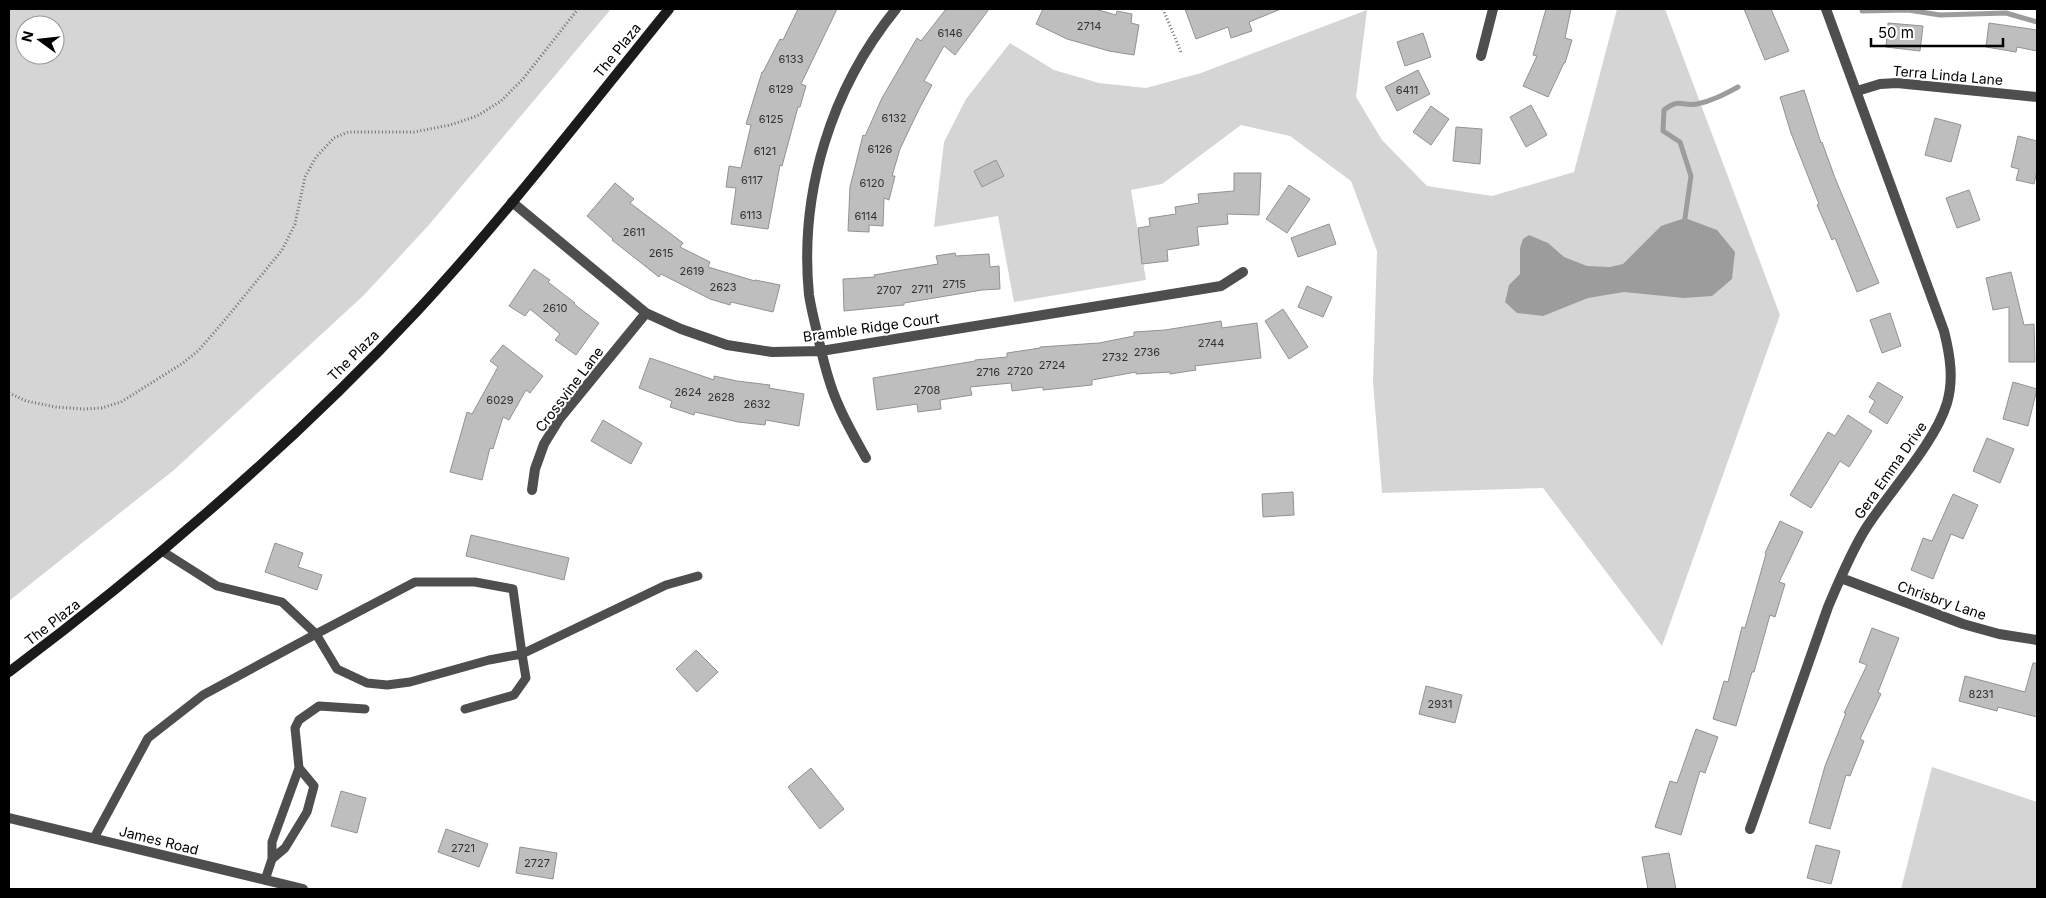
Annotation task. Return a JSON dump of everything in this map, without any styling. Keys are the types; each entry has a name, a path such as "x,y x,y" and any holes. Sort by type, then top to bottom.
{"street":[{"name":"The Plaza","path":"9,672 76,621 162,551 250,474 418,310 512,202 669,9"},
{"path":"866,458 837,404 821,351 810,295 807,231 816,169 831,121 852,72 880,28 896,9"},
{"path":"1481,56 1493,9"},
{"name":"Gera Emma Drive","path":"1750,828 1840,578 1865,530 1937,427 1947,403 1951,376 1949,351 1944,331 1826,9"},
{"name":"Terra Linda Lane","path":"1857,90 1880,84 1897,83 2037,97"},
{"name":"Bramble Ridge Court","path":"512,202 646,313 681,330 727,345 772,352 821,351 1222,286 1243,272"},
{"name":"Crossvine Lane","path":"532,490 544,444 560,418 646,313"},
{"name":"Chrisbry Lane","path":"1840,578 1963,624 1998,634 2037,640"},
{"name":"James Road","path":"9,818 303,889"}],"lane":[{"path":"162,551 217,586 282,602 316,634 337,669 367,683 387,685 410,682 488,660 522,654 666,586 698,576"},
{"path":"94,838 148,738 203,695 415,582 475,582 513,589 526,678 514,695 465,709"},
{"path":"264,880 272,859 272,842 299,768 295,728 299,720 319,706 365,708"},
{"path":"272,859 285,848 307,812 314,786 299,768"}],"path":[{"path":"9,393 26,401 56,407 84,410 102,408 120,402 183,363 224,322 282,250 295,224 305,177 316,157 334,138 348,132 414,132 450,125 477,116 501,101 523,79 578,9"},
{"path":"1163,9 1181,52"}],"shaded area":[{"path":"9,9 611,9 428,226 363,296 174,470 9,601"},
{"path":"1617,9 1665,9 1780,315 1662,646 1543,488 1382,493 1373,382 1377,251 1351,181 1290,136 1241,125 1162,184 1131,190 1146,280 1014,302 998,216 934,227 944,142 966,99 1010,43 1054,70 1099,83 1146,88 1201,73 1367,10 1356,97 1382,140 1427,186 1492,196 1574,172"},
{"path":"1685,218 1717,230 1735,252 1732,279 1712,296 1684,298 1624,292 1588,298 1543,316 1517,313 1505,302 1509,285 1520,274 1520,248 1523,239 1529,235 1548,243 1564,257 1587,266 1610,267 1623,264 1661,226"},
{"path":"1932,767 2037,802 2037,889 1901,889"}],"building":[{"path":"798,9 837,9 801,84 806,86 800,107 798,107 782,166 780,165 768,229 731,224 736,188 726,187 729,166 741,168 751,125 746,124 762,72 780,39 783,40"},
{"path":"946,9 989,9 955,55 944,46 924,81 932,85 900,149 892,176 895,176 889,200 884,198 883,226 869,225 869,232 848,231 850,187 863,135 865,136 882,98 917,38 921,41"},
{"path":"1043,9 1095,9 1116,15 1117,11 1132,14 1131,23 1139,25 1134,55 1109,51 1067,39 1036,24"},
{"path":"1185,9 1281,9 1249,22 1252,31 1231,38 1228,27 1196,39"},
{"path":"1546,9 1571,9 1565,38 1572,40 1565,63 1548,97 1523,86 1537,56 1533,55"},
{"path":"1744,9 1771,9 1789,51 1765,60"},
{"path":"1888,23 1923,26 1920,51 1886,47"},
{"path":"1989,23 2037,30 2037,51 2017,47 2016,52 1986,47"},
{"path":"1423,33 1431,57 1405,66 1397,42"},
{"path":"1418,70 1430,94 1397,111 1385,87"},
{"path":"1804,90 1821,143 1879,283 1857,292 1835,238 1832,240 1817,205 1819,204 1791,133 1780,97"},
{"path":"1531,105 1547,135 1526,147 1510,117"},
{"path":"1431,106 1449,119 1431,145 1413,132"},
{"path":"1935,118 1961,125 1951,162 1925,155"},
{"path":"1456,127 1482,129 1480,164 1453,161"},
{"path":"2018,136 2037,141 2037,170 2034,184 2016,180 2019,169 2011,167"},
{"path":"996,160 1004,176 982,187 974,171"},
{"path":"1234,173 1261,173 1259,215 1227,214 1228,224 1197,227 1199,245 1167,250 1168,261 1142,264 1138,228 1150,226 1149,218 1176,214 1175,207 1199,203 1198,194 1234,191"},
{"path":"615,183 634,199 630,203 683,243 680,247 710,262 708,267 755,281 780,285 773,312 731,302 730,305 710,299 661,274 659,277 612,240 587,216"},
{"path":"1289,185 1310,199 1287,233 1266,219"},
{"path":"1969,190 1980,220 1957,228 1946,198"},
{"path":"1329,224 1336,244 1298,257 1291,238"},
{"path":"955,253 956,256 989,254 990,267 999,266 1000,289 982,290 904,303 904,305 844,311 843,279 875,277 874,275 938,264 936,256"},
{"path":"534,269 550,280 548,282 599,323 576,355 555,340 560,334 530,309 525,316 509,306"},
{"path":"2011,272 2024,325 2034,324 2035,362 2009,362 2009,307 1993,310 1986,278"},
{"path":"1307,286 1332,297 1323,317 1298,307"},
{"path":"1283,309 1308,347 1289,359 1265,321"},
{"path":"1890,313 1901,346 1882,353 1870,320"},
{"path":"1221,321 1222,328 1257,323 1261,358 1195,366 1196,370 1170,374 1170,372 1136,374 1136,372 1092,380 1092,385 1043,390 1043,387 1012,391 1011,383 970,387 972,395 940,400 941,409 918,412 917,404 877,410 873,378 975,360 1007,357 1007,353 1040,347 1099,343 1134,336 1134,332 1165,330"},
{"path":"503,345 543,376 530,393 526,390 509,420 503,417 493,449 490,448 482,480 450,472 467,412 472,414 498,367 490,361"},
{"path":"650,358 714,380 714,376 770,385 769,388 804,394 799,426 766,420 765,425 738,422 695,412 694,415 670,407 672,401 639,388"},
{"path":"1878,382 1903,397 1887,424 1869,412 1875,401 1869,397"},
{"path":"2013,382 2037,389 2028,426 2003,419"},
{"path":"1848,415 1872,431 1849,467 1840,461 1811,508 1790,495 1828,432 1835,436"},
{"path":"603,420 642,443 631,464 591,441"},
{"path":"1987,438 2014,449 2000,483 1973,471"},
{"path":"1293,492 1294,515 1263,517 1262,494"},
{"path":"1953,494 1978,505 1963,539 1951,534 1933,579 1911,570 1923,538 1932,541"},
{"path":"1780,521 1803,532 1779,582 1785,584 1775,617 1770,615 1736,726 1713,719 1724,681 1728,682 1742,627 1745,628 1765,553"},
{"path":"471,535 569,558 564,580 466,556"},
{"path":"275,543 303,553 298,567 322,575 317,590 265,572"},
{"path":"1872,628 1899,638 1878,692 1881,694 1860,739 1864,741 1850,776 1846,775 1830,829 1809,823 1825,766 1846,713 1844,713 1867,665 1859,662"},
{"path":"696,650 718,672 697,692 676,669"},
{"path":"2033,663 2037,663 2037,717 1998,707 1997,711 1959,701 1965,676 2025,692"},
{"path":"1426,686 1462,695 1455,723 1419,714"},
{"path":"1696,729 1718,737 1705,773 1700,771 1681,835 1655,827 1670,781 1677,783"},
{"path":"811,768 844,809 820,829 788,787"},
{"path":"341,791 366,798 357,833 331,826"},
{"path":"446,829 488,844 479,867 438,852"},
{"path":"1816,845 1840,851 1831,884 1807,878"},
{"path":"520,847 557,853 553,879 516,873"},
{"path":"1669,853 1676,889 1648,889 1642,857"}],"waterway":[{"path":"1862,11 1908,10 1940,15 2006,13 2037,22"},
{"path":"1685,218 1691,176 1680,142 1663,131 1664,110 1678,103 1692,105 1708,101 1738,87"}]}
